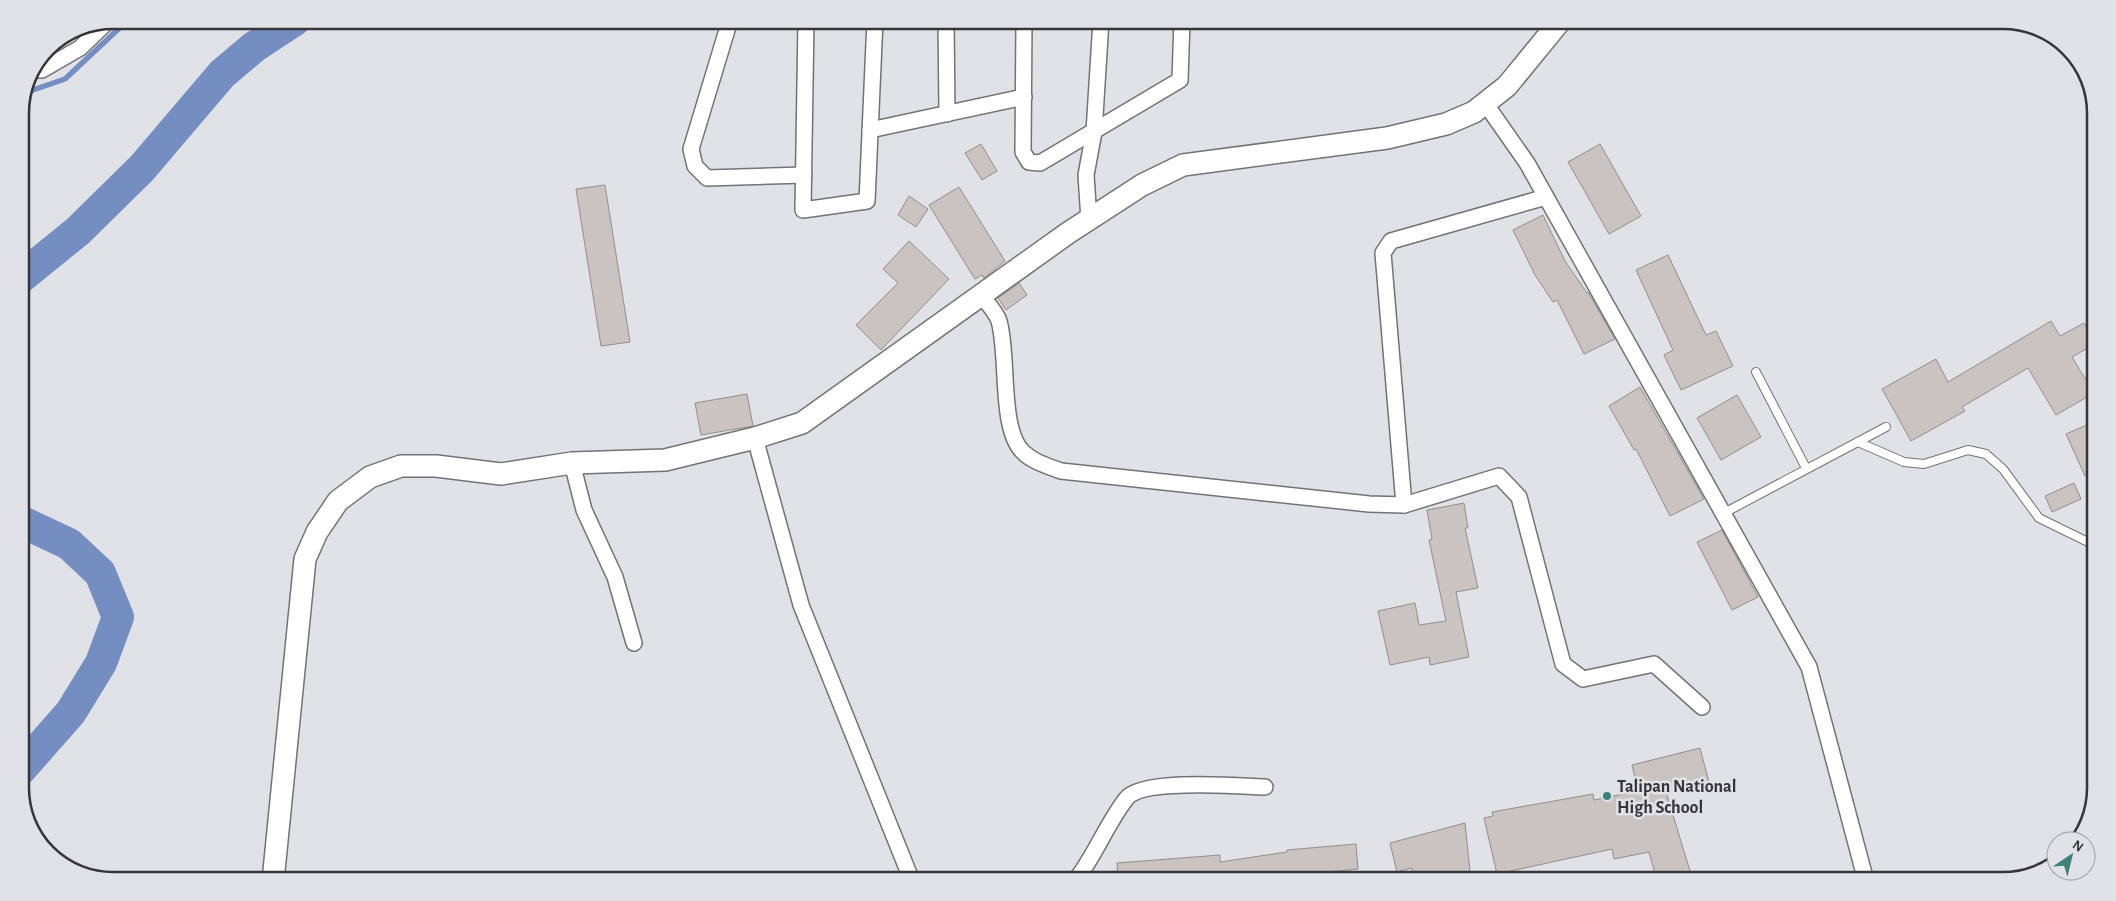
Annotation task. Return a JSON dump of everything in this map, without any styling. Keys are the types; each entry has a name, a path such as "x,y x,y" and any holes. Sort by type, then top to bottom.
{"street":[{"path":"727,29 692,150 695,166 707,178 804,175"},
{"path":"806,29 803,210 867,201 875,29"},
{"path":"946,29 947,114"},
{"path":"1024,29 1023,152 1029,162 1040,163 1180,80 1182,29"},
{"path":"1089,220 1086,175 1094,132 1100,29"},
{"path":"274,872 305,559 317,532 338,501 370,476 401,466 436,466 501,474 572,464 665,460 755,438 802,423 1142,184 1183,165 1387,138 1446,124 1474,112 1507,86 1554,29"},
{"path":"41,70 80,48 99,30"},
{"path":"870,130 1024,98"},
{"path":"1485,103 1527,163 1809,667 1864,872"},
{"path":"1404,505 1383,253 1390,241 1546,197"},
{"path":"982,295 998,318 1003,338 1009,421 1013,436 1022,452 1036,462 1061,470 1369,504 1404,505 1499,476 1519,497 1563,664 1583,679 1654,664 1702,707"},
{"path":"755,438 801,606 908,872"},
{"path":"572,464 584,510 615,578 634,643"},
{"path":"1082,872 1127,797 1149,788 1192,785 1265,787"}],"lane":[{"path":"1756,372 1806,468"},
{"path":"1724,513 1886,426"},
{"path":"1858,442 1904,462 1924,464 1968,450 1986,454 2003,469 2040,518 2087,542"}],"building":[{"path":"981,144 997,171 982,180 965,153"},
{"path":"1600,144 1641,216 1609,234 1568,162"},
{"path":"605,185 630,342 601,346 576,189"},
{"path":"959,187 1005,261 984,278 982,275 975,279 929,205"},
{"path":"909,196 928,209 916,227 898,215"},
{"path":"1543,215 1565,261 1588,292 1615,339 1584,354 1557,300 1553,302 1535,275 1513,230"},
{"path":"909,241 949,279 881,350 856,325 898,283 883,269"},
{"path":"1668,255 1706,335 1716,331 1733,366 1681,390 1664,355 1673,350 1636,270"},
{"path":"1019,283 1027,295 1006,310 998,298"},
{"path":"2051,321 2060,336 2084,323 2087,329 2087,349 2072,357 2087,382 2087,397 2056,415 2028,368 1962,407 1965,411 1911,441 1882,389 1936,359 1948,382"},
{"path":"1640,387 1704,499 1670,516 1636,449 1634,450 1609,406"},
{"path":"747,394 753,426 701,435 695,403"},
{"path":"1737,395 1761,437 1721,460 1697,418"},
{"path":"2087,425 2087,475 2085,476 2066,434"},
{"path":"2074,483 2081,499 2052,512 2045,496"},
{"path":"1464,503 1468,528 1465,528 1478,588 1456,592 1469,657 1430,665 1429,657 1390,665 1378,611 1415,603 1419,625 1446,621 1429,540 1432,539 1427,510"},
{"path":"1722,530 1758,597 1732,610 1697,542"},
{"path":"1700,748 1709,782 1666,792 1690,872 1655,872 1649,852 1614,859 1612,849 1506,872 1497,872 1484,818 1493,816 1492,812 1593,794 1594,800 1638,791 1632,765"},
{"path":"1465,823 1470,872 1412,872 1412,868 1397,872 1390,843"},
{"path":"1356,844 1358,869 1328,872 1118,872 1117,863 1220,855 1220,862 1287,852 1287,850"}],"waterway":[{"path":"32,90 65,79 118,29"},
{"path":"29,271 78,231 142,168 222,74 254,47 281,29"},
{"path":"29,525 69,544 100,573 118,617 101,663 71,712 29,760"}],"place":[{"name":"Talipan National High School","path":"1607,796"}]}
